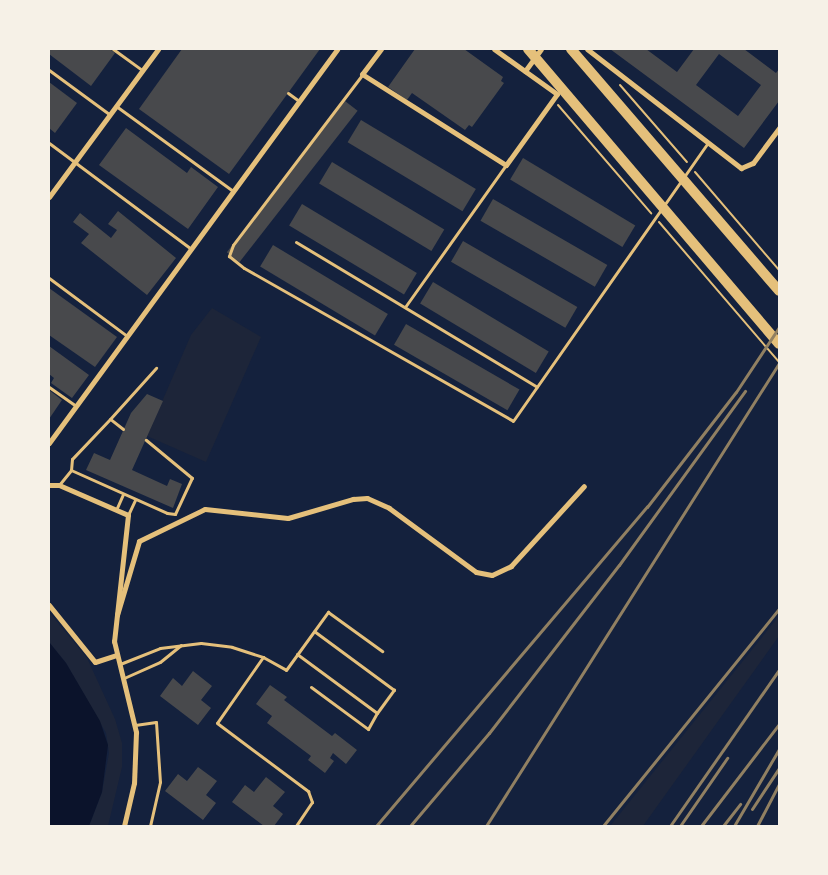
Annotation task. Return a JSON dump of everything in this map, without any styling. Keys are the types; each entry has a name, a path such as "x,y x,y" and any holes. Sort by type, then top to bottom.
{"highway":[{"path":"528,49 779,344"},
{"path":"571,49 779,291"}],"street":[{"path":"49,197 158,49"},
{"path":"49,443 337,49"},
{"path":"379,49 362,74 506,165 558,94 494,49"},
{"path":"525,71 541,49"},
{"path":"587,49 734,164 745,168 753,164 779,128"},
{"path":"49,485 59,485 128,515 114,641 136,725 134,783 124,826"},
{"path":"117,615 139,541 205,509 288,518 353,499 366,498 388,508 476,572 492,575 511,566 584,486"},
{"path":"49,606 95,662 117,655"}],"lane":[{"path":"113,49 142,71"},
{"path":"49,70 110,114"},
{"path":"362,74 233,245 231,259 513,422 708,143"},
{"path":"288,93 300,101"},
{"path":"116,106 234,192"},
{"path":"49,143 192,249"},
{"path":"405,307 506,165"},
{"path":"296,242 538,387"},
{"path":"49,278 128,336"},
{"path":"59,485 70,470 72,459 156,368"},
{"path":"49,386 76,406"},
{"path":"110,419 123,429"},
{"path":"70,470 135,500 175,514 181,507 192,478 146,440"},
{"path":"116,510 123,494"},
{"path":"128,515 135,500"},
{"path":"120,664 160,648 181,644 214,644 263,657 286,670 328,612 382,651"},
{"path":"311,687 368,730 377,713 394,690 314,631"},
{"path":"124,678 160,662 181,644"},
{"path":"298,654 377,713"},
{"path":"263,657 217,723 308,790 312,802 296,826"},
{"path":"136,725 156,722 160,782 150,826"}],"path":[{"path":"614,78 779,270"},
{"path":"553,99 779,362"}],"shaded area":[{"path":"212,308 261,337 206,462 147,436 191,335"},
{"path":"49,612 87,658 115,719 122,743 122,767 108,826 89,826 102,792 109,753 106,733 66,663 49,642"},
{"path":"779,616 779,636 643,826 610,826"},
{"path":"49,642 66,663 100,721 108,745 102,792 89,826 49,826"}],"building":[{"path":"49,49 110,49 115,53 91,86 49,54"},
{"path":"182,49 320,49 229,174 139,109"},
{"path":"415,49 464,49 503,77 501,81 504,83 472,127 469,125 465,130 412,93 407,100 388,87"},
{"path":"610,49 646,49 677,72 694,49 744,49 776,73 779,69 779,101 744,148","holes":["719,54 761,85 738,116 696,85"]},
{"path":"49,82 77,103 55,133 49,128"},
{"path":"345,101 358,111 239,262 227,252"},
{"path":"361,120 476,189 462,211 348,142"},
{"path":"126,128 187,173 191,167 218,187 188,229 99,165"},
{"path":"523,158 635,225 622,247 510,179"},
{"path":"332,162 444,229 431,251 319,183"},
{"path":"493,199 607,265 595,287 480,221"},
{"path":"302,204 417,273 404,294 289,225"},
{"path":"118,211 176,258 147,295 81,243 89,234 73,222 80,213 111,238 117,230 108,224"},
{"path":"463,241 577,307 565,328 451,262"},
{"path":"273,245 388,314 375,335 260,266"},
{"path":"433,282 549,352 536,373 420,303"},
{"path":"49,288 117,337 95,367 49,335"},
{"path":"406,324 519,390 507,410 394,345"},
{"path":"49,346 89,375 72,398 51,383 54,378 49,374"},
{"path":"49,390 62,400 49,419"},
{"path":"147,394 163,401 132,470 167,486 170,479 182,484 173,508 86,470 94,453 110,460 131,413"},
{"path":"193,671 212,686 201,700 211,708 198,725 160,696 173,678 182,686"},
{"path":"270,685 287,697 284,700 332,736 335,733 357,750 346,764 333,753 330,758 334,761 325,773 308,760 311,756 267,723 272,716 256,704"},
{"path":"198,767 217,781 206,795 216,803 203,820 165,791 178,774 187,781"},
{"path":"266,777 285,792 273,806 283,814 274,826 264,826 232,802 245,785 254,792"}],"railway":[{"path":"376,826 647,507 736,392 779,327"},
{"path":"486,826 779,363"},
{"path":"410,826 489,733 619,565 745,391"},
{"path":"603,826 779,609"},
{"path":"670,826 779,670"},
{"path":"701,826 779,724"},
{"path":"734,826 779,749"},
{"path":"680,826 727,758"},
{"path":"752,809 779,768"},
{"path":"757,826 779,784"},
{"path":"723,826 740,804"}]}
